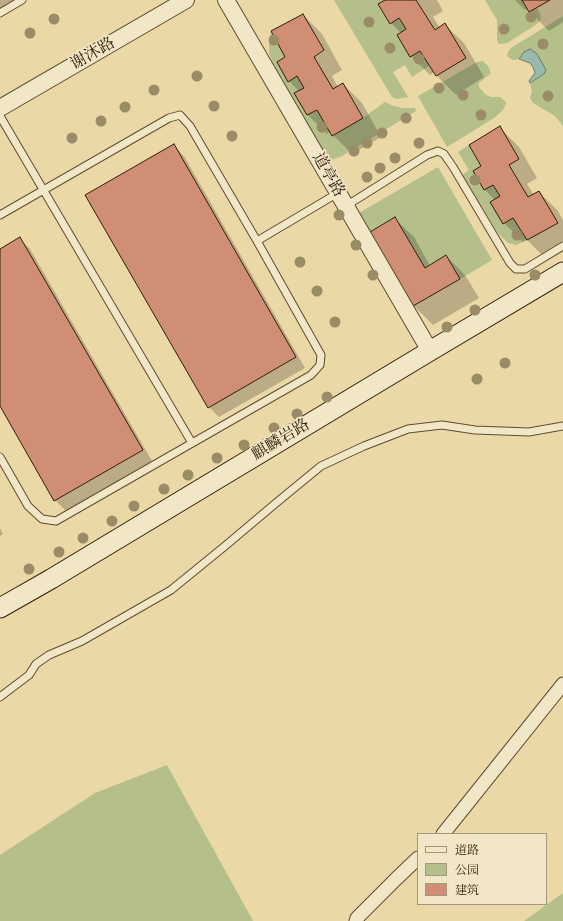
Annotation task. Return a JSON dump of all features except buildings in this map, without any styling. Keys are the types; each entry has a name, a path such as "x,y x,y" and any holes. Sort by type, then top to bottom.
{"main road":[{"name":"麒麟岩路","path":"0,608 51,579 563,272"}],"street":[{"name":"谢沐路","path":"0,108 186,0"},
{"name":"道亭路","path":"226,0 430,351"},
{"path":"444,833 563,684"},
{"path":"356,921 357,918 417,859"}],"lane":[{"path":"0,13 22,0"},
{"path":"0,215 169,118 180,115 190,126 320,355 320,365 311,375 56,520 42,519 28,506 0,457"},
{"path":"0,116 192,443"},
{"path":"256,241 427,155 438,151 444,154 453,167 510,263 516,269 524,269 563,246"},
{"path":"0,697 24,680 36,664 49,655 82,641 171,590 322,466 364,446 408,429 442,425 475,430 529,432 563,426"}],"green space":[{"path":"334,0 385,0 378,4 390,24 399,18 406,29 397,35 410,56 420,51 429,66 412,77 405,65 393,72 408,97 397,99 392,97"},
{"path":"485,0 522,0 529,12 537,8 541,16 540,21 507,43 499,44 497,41 497,20"},
{"path":"563,16 563,126 555,116 533,103 530,98 532,91 530,83 544,74 524,52 519,59 513,60 508,57 507,54 511,48"},
{"path":"271,31 285,57 277,62 288,81 297,76 304,88 295,93 307,115 317,110 332,136 363,118 385,102 402,108 415,108 416,111 342,156 328,161 274,65 269,53 269,39"},
{"path":"483,61 488,66 491,73 479,83 479,87 486,95 491,97 500,97 506,102 505,106 503,110 494,118 447,147 418,96 477,62"},
{"path":"469,145 481,166 473,171 484,190 493,185 500,196 504,223 513,218 527,240 516,245 508,243 498,233 462,175 469,170 458,152"},
{"path":"438,167 492,260 460,279 446,255 425,268 395,217 370,232 359,213"},
{"path":"167,765 253,921 0,921 0,855 95,793"},
{"path":"563,893 563,921 524,921 547,905"}],"shaded area":[{"path":"530,49 537,54 546,70 544,74 530,83 529,81 535,73 533,67 530,63 519,59 524,52"}]}
